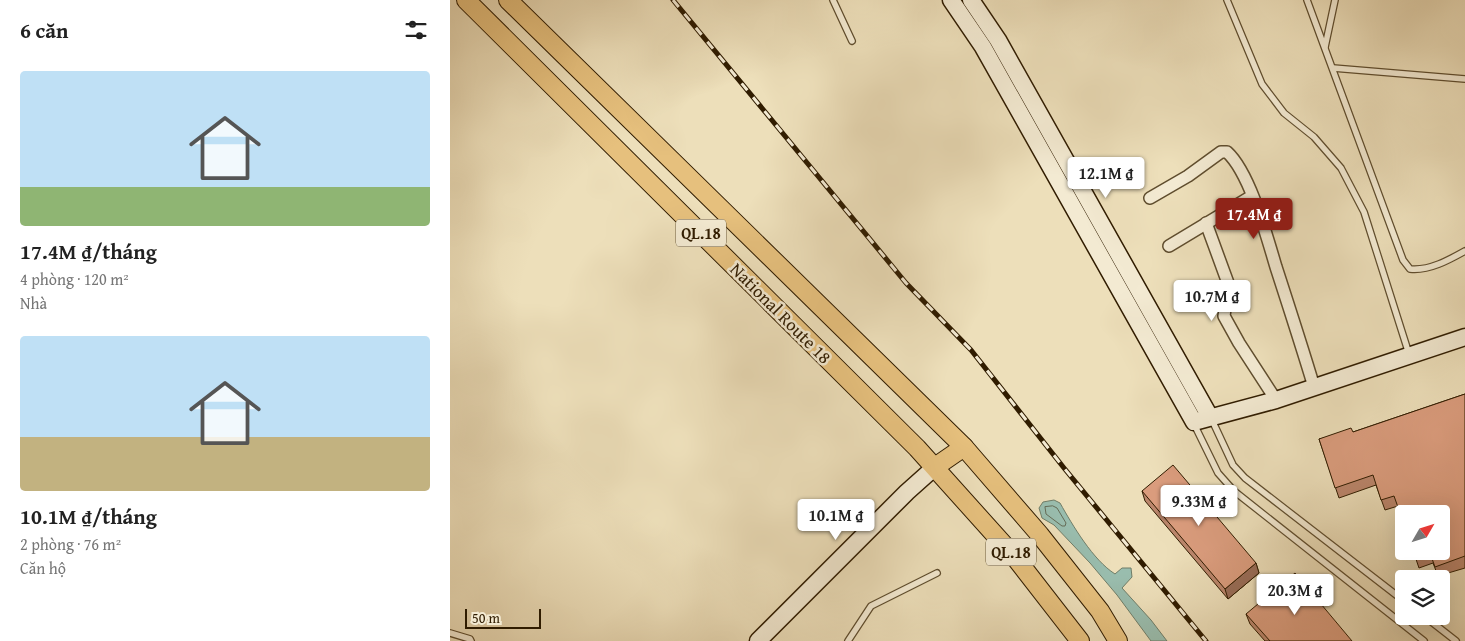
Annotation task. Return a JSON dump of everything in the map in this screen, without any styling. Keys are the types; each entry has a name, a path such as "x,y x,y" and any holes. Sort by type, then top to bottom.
{"main road":[{"name":"National Route 18","path":"466,0 935,467 1014,556 1080,641"},
{"name":"National Route 18","path":"508,0 964,447 1040,535 1100,611 1118,641"},
{"path":"951,0 983,47 1194,422 1276,400 1465,337"},
{"path":"971,0 998,40 1210,417"},
{"path":"758,641 907,492 935,467 964,447"}],"street":[{"path":"1150,198 1188,176 1221,152 1227,152 1233,157 1258,211 1314,387"},
{"path":"1169,246 1252,196"},
{"path":"1206,223 1232,294 1224,316 1276,400"}],"lane":[{"path":"832,0 852,41"},
{"path":"1227,0 1262,84 1284,113 1314,137 1341,168 1364,212 1410,355"},
{"path":"1307,0 1403,260 1410,269 1418,270 1465,251"},
{"path":"1325,47 1335,0"},
{"path":"1332,68 1465,79"},
{"path":"1210,417 1233,465 1245,478 1395,594"},
{"path":"1194,422 1218,473 1234,491 1424,641"},
{"path":"848,641 871,606 937,573"},
{"path":"1436,625 1456,641"},
{"path":"450,634 470,639 471,641"}],"water":[{"path":"1054,500 1060,503 1084,542 1107,568 1115,574 1122,568 1131,568 1132,577 1122,588 1167,641 1151,641 1117,595 1090,563 1054,525 1042,518 1039,508 1043,502"}],"building":[{"path":"1465,394 1465,556 1435,567 1432,560 1450,560 1450,505 1397,505 1394,496 1381,500 1373,475 1335,488 1319,439 1351,428 1353,432"},
{"path":"1173,465 1256,563 1225,589 1142,491"},
{"path":"1295,573 1352,641 1270,641 1246,614"}],"railway":[{"path":"673,0 906,283 971,350 1064,468 1206,641"}]}
